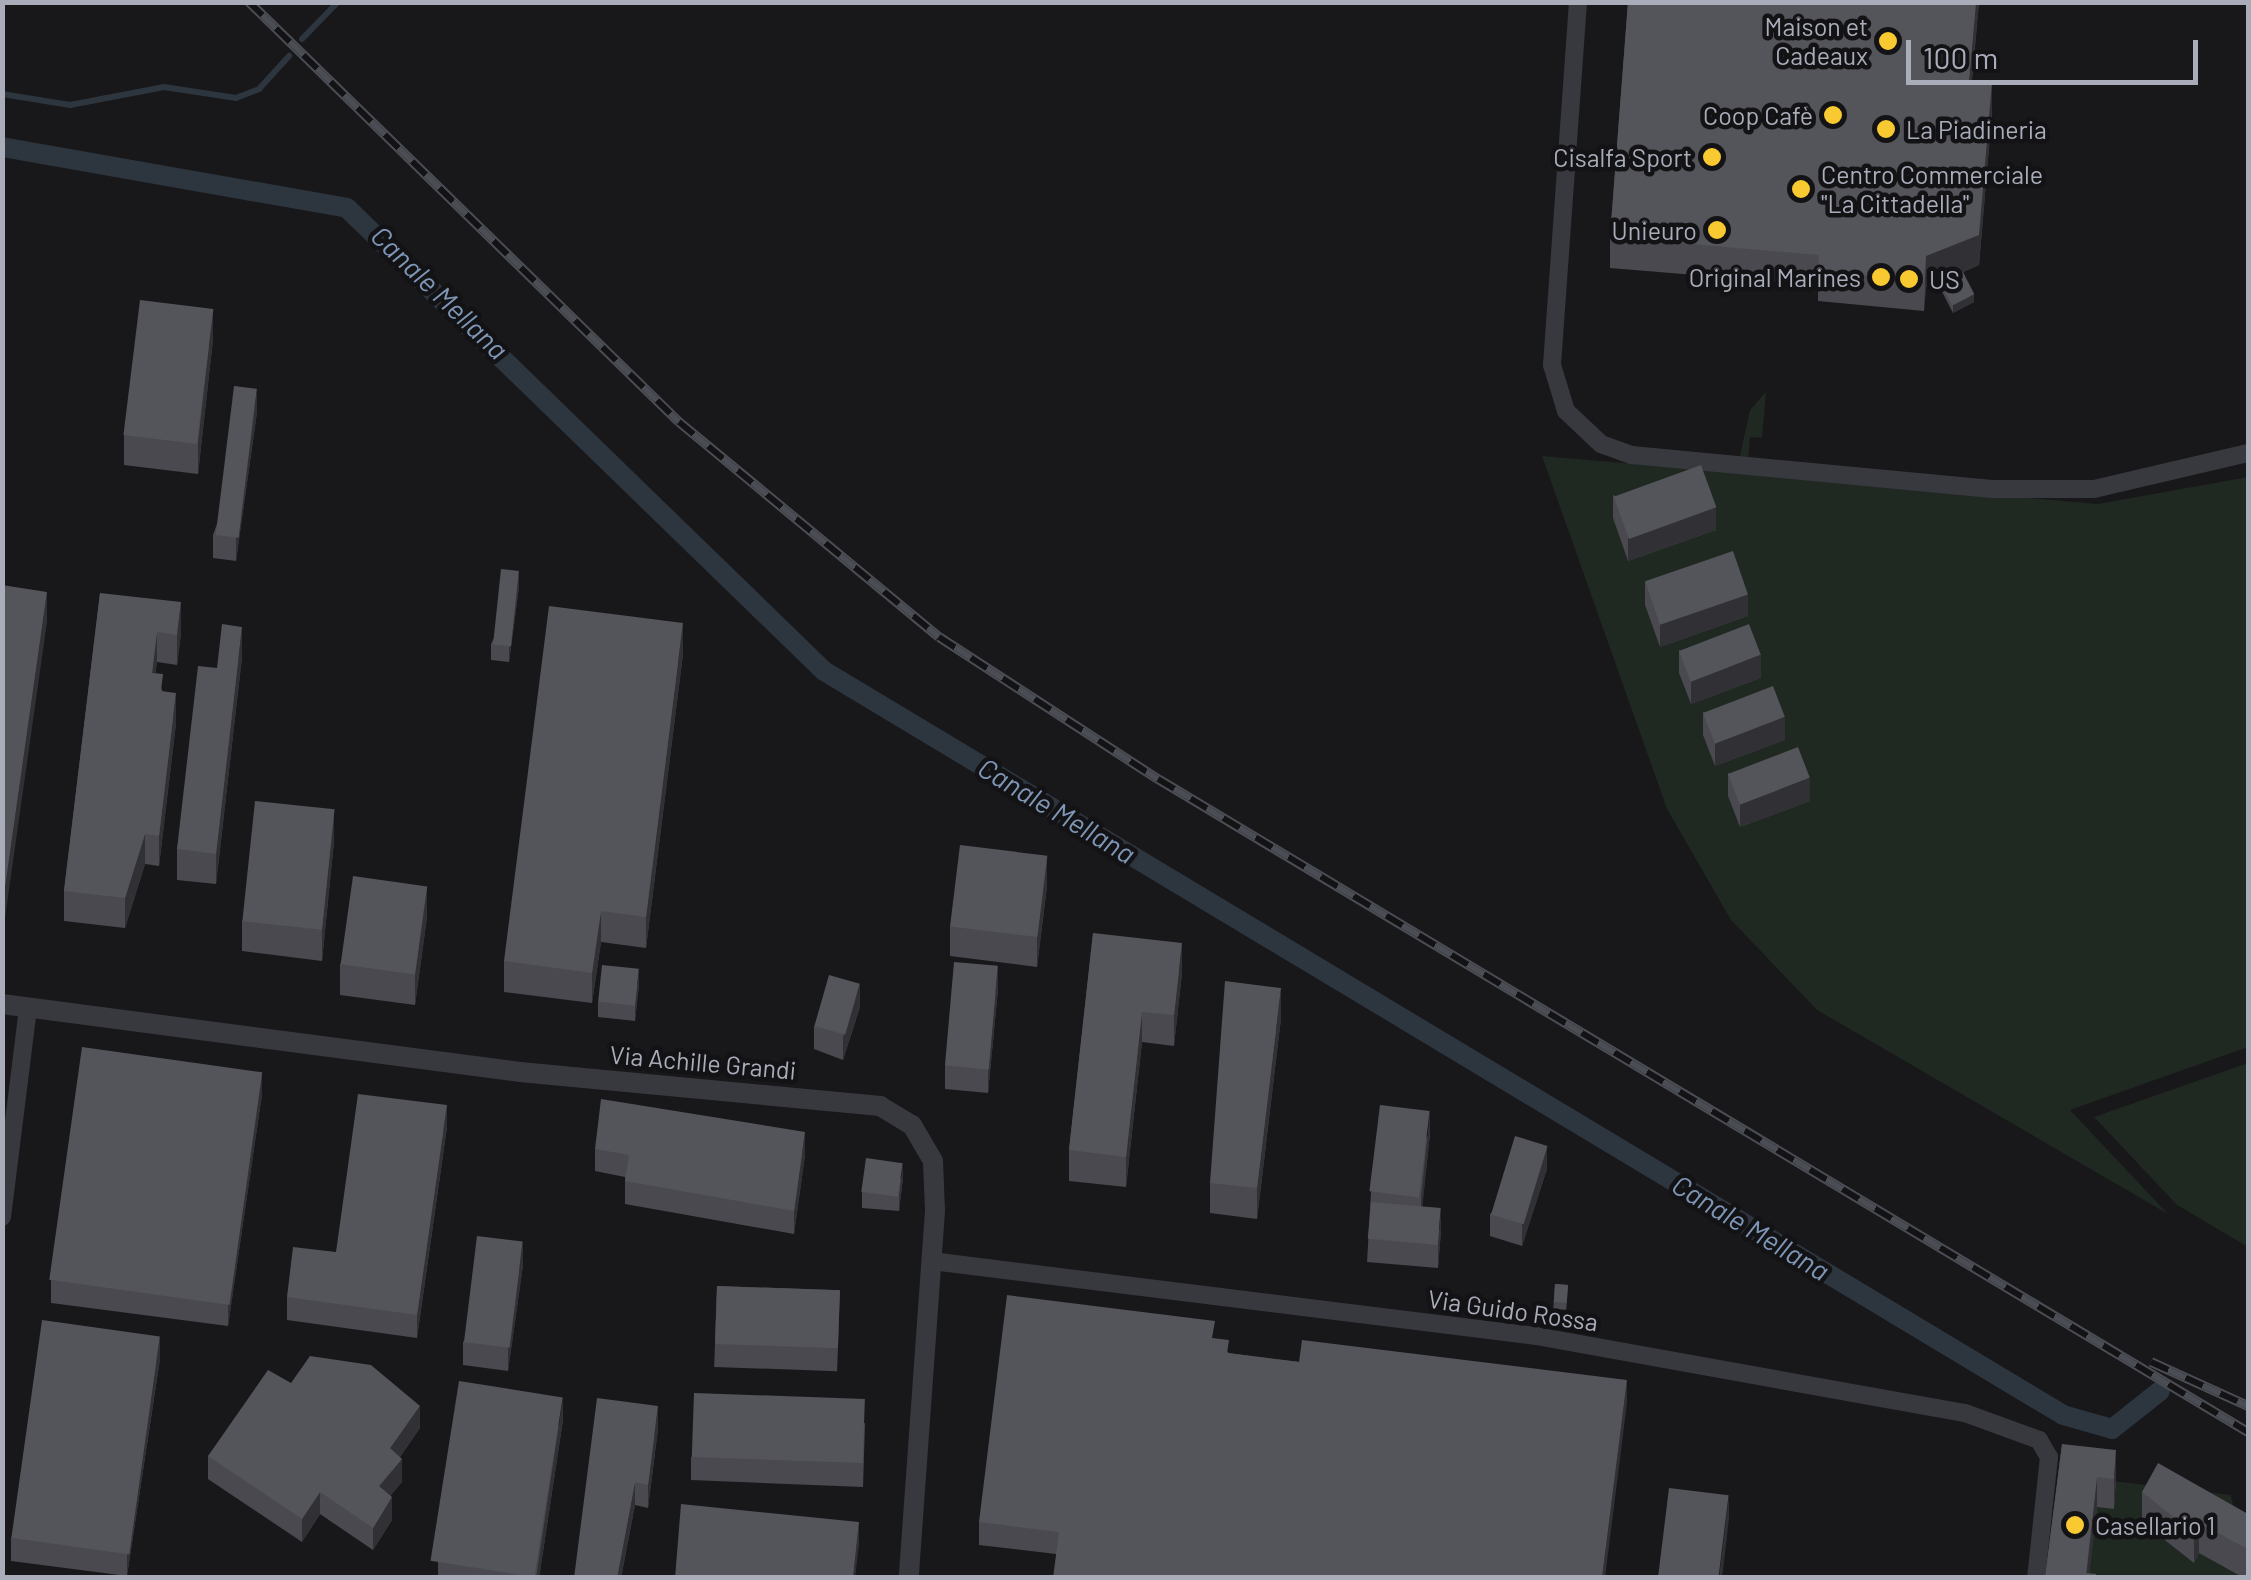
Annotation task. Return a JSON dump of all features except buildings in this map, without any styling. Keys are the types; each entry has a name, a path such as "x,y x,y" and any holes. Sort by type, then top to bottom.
{"street":[{"path":"1578,2 1552,365 1566,411 1601,444 1632,455 1994,489 2094,489 2248,453"},
{"name":"Via Achille Grandi","path":"2,1004 520,1072 880,1106 912,1125 933,1161 932,1261 909,1578"},
{"path":"2,1217 28,1008"},
{"name":"Via Guido Rossa","path":"932,1261 1536,1336 1965,1412 2040,1440 2047,1478 2036,1578"}],"shaded area":[{"path":"1766,392 1762,438 1750,437 1748,460 1739,460 1750,410"},
{"path":"1542,456 2098,504 2248,477 2248,1047 2070,1110 2168,1214 1817,1010 1731,920 1667,809"},
{"path":"2248,1063 2248,1247 2177,1205 2094,1117"},
{"path":"2062,1475 2231,1495 2248,1577 2049,1578"}],"waterway":[{"path":"302,39 338,2"},
{"path":"2,94 70,105 164,87 236,98 259,89 289,56"},
{"name":"Canale Mellana","path":"2,147 347,208 824,671 2063,1415 2112,1429 2160,1391"}],"railway":[{"path":"249,2 679,422 939,637 1158,779 2248,1432"},
{"path":"2151,1362 2248,1406"}],"place":[{"name":"Maison et Cadeaux","path":"1888,41"},
{"name":"Coop Cafè","path":"1833,115"},
{"name":"La Piadineria","path":"1886,129"},
{"name":"Cisalfa Sport","path":"1712,157"},
{"name":"Centro Commerciale \"La Cittadella\"","path":"1801,189"},
{"name":"Unieuro","path":"1717,230"},
{"name":"Original Marines","path":"1881,277"},
{"name":"US","path":"1909,279"},
{"name":"Casellario 1","path":"2075,1525"}]}
